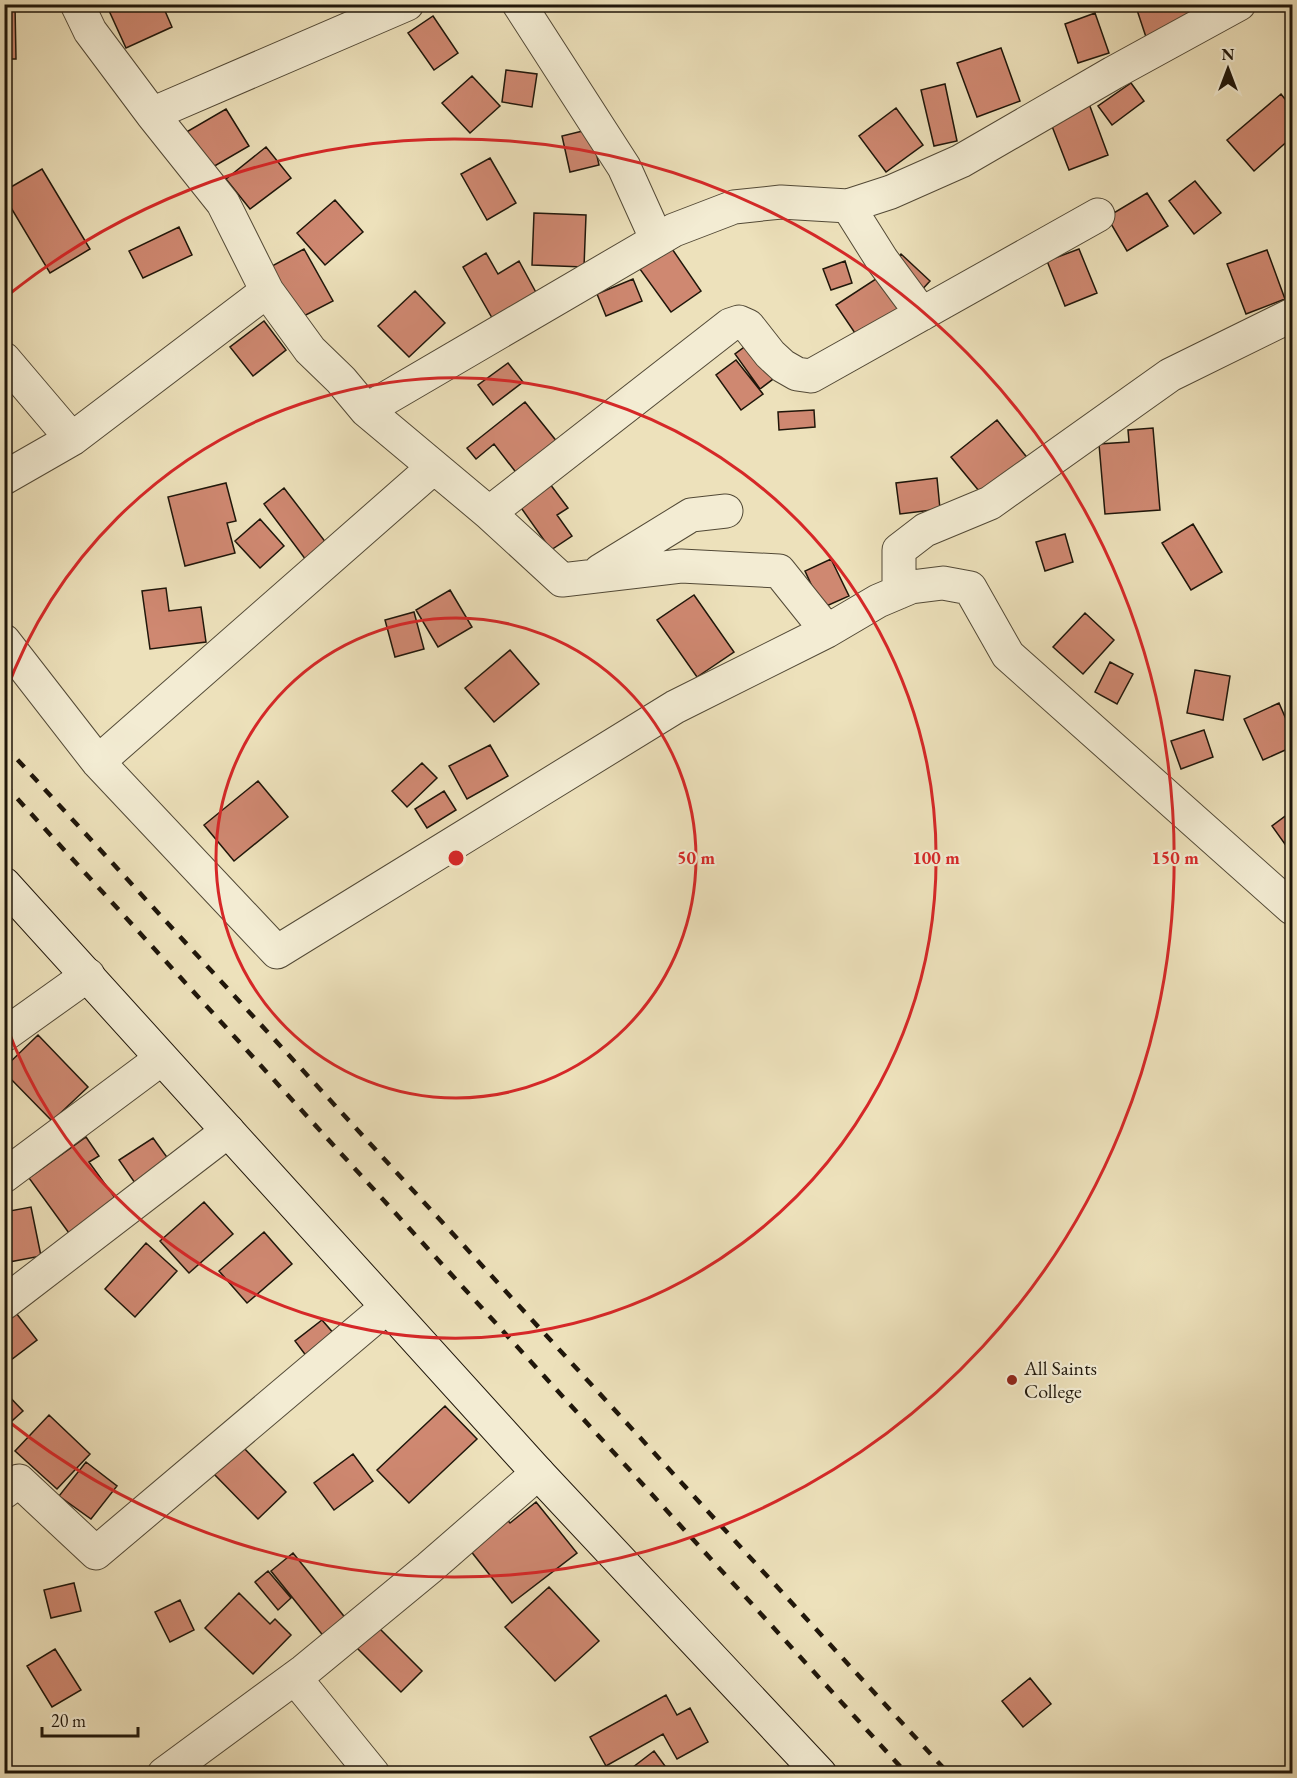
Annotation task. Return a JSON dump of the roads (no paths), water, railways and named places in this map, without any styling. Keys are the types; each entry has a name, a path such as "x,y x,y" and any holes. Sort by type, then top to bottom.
{"street":[{"path":"77,4 90,31 223,203 267,291 310,350 341,380 366,410 489,513 562,580 681,566 779,571 827,630"},
{"path":"152,114 406,4"},
{"path":"519,4 624,167 657,240"},
{"path":"366,410 674,230 734,207 780,202 848,206 891,192 961,161 1113,73 1239,4"},
{"path":"848,206 882,260 922,314"},
{"path":"489,513 730,325 739,322 748,326 770,354 783,366 797,374 811,376 1098,215"},
{"path":"4,478 72,439 267,291"},
{"path":"899,592 899,550 925,530 990,503 1170,375 1293,315"},
{"path":"4,359 72,439"},
{"path":"98,762 434,467"},
{"path":"591,577 691,515 726,511"},
{"path":"4,641 98,762 277,952 675,707 911,586 943,583 970,588 1008,655 1287,895"},
{"path":"4,884 538,1473 820,1773"},
{"path":"4,1035 88,975"},
{"path":"4,1176 161,1059"},
{"path":"4,1303 228,1131"},
{"path":"4,1492 19,1481 96,1553 387,1307"},
{"path":"164,1773 295,1678 429,1568 538,1473"},
{"path":"295,1678 373,1773"}],"railway":[{"path":"4,745 949,1774"},
{"path":"4,784 907,1774"}],"place":[{"name":"All Saints College","path":"1012,1380"}]}
